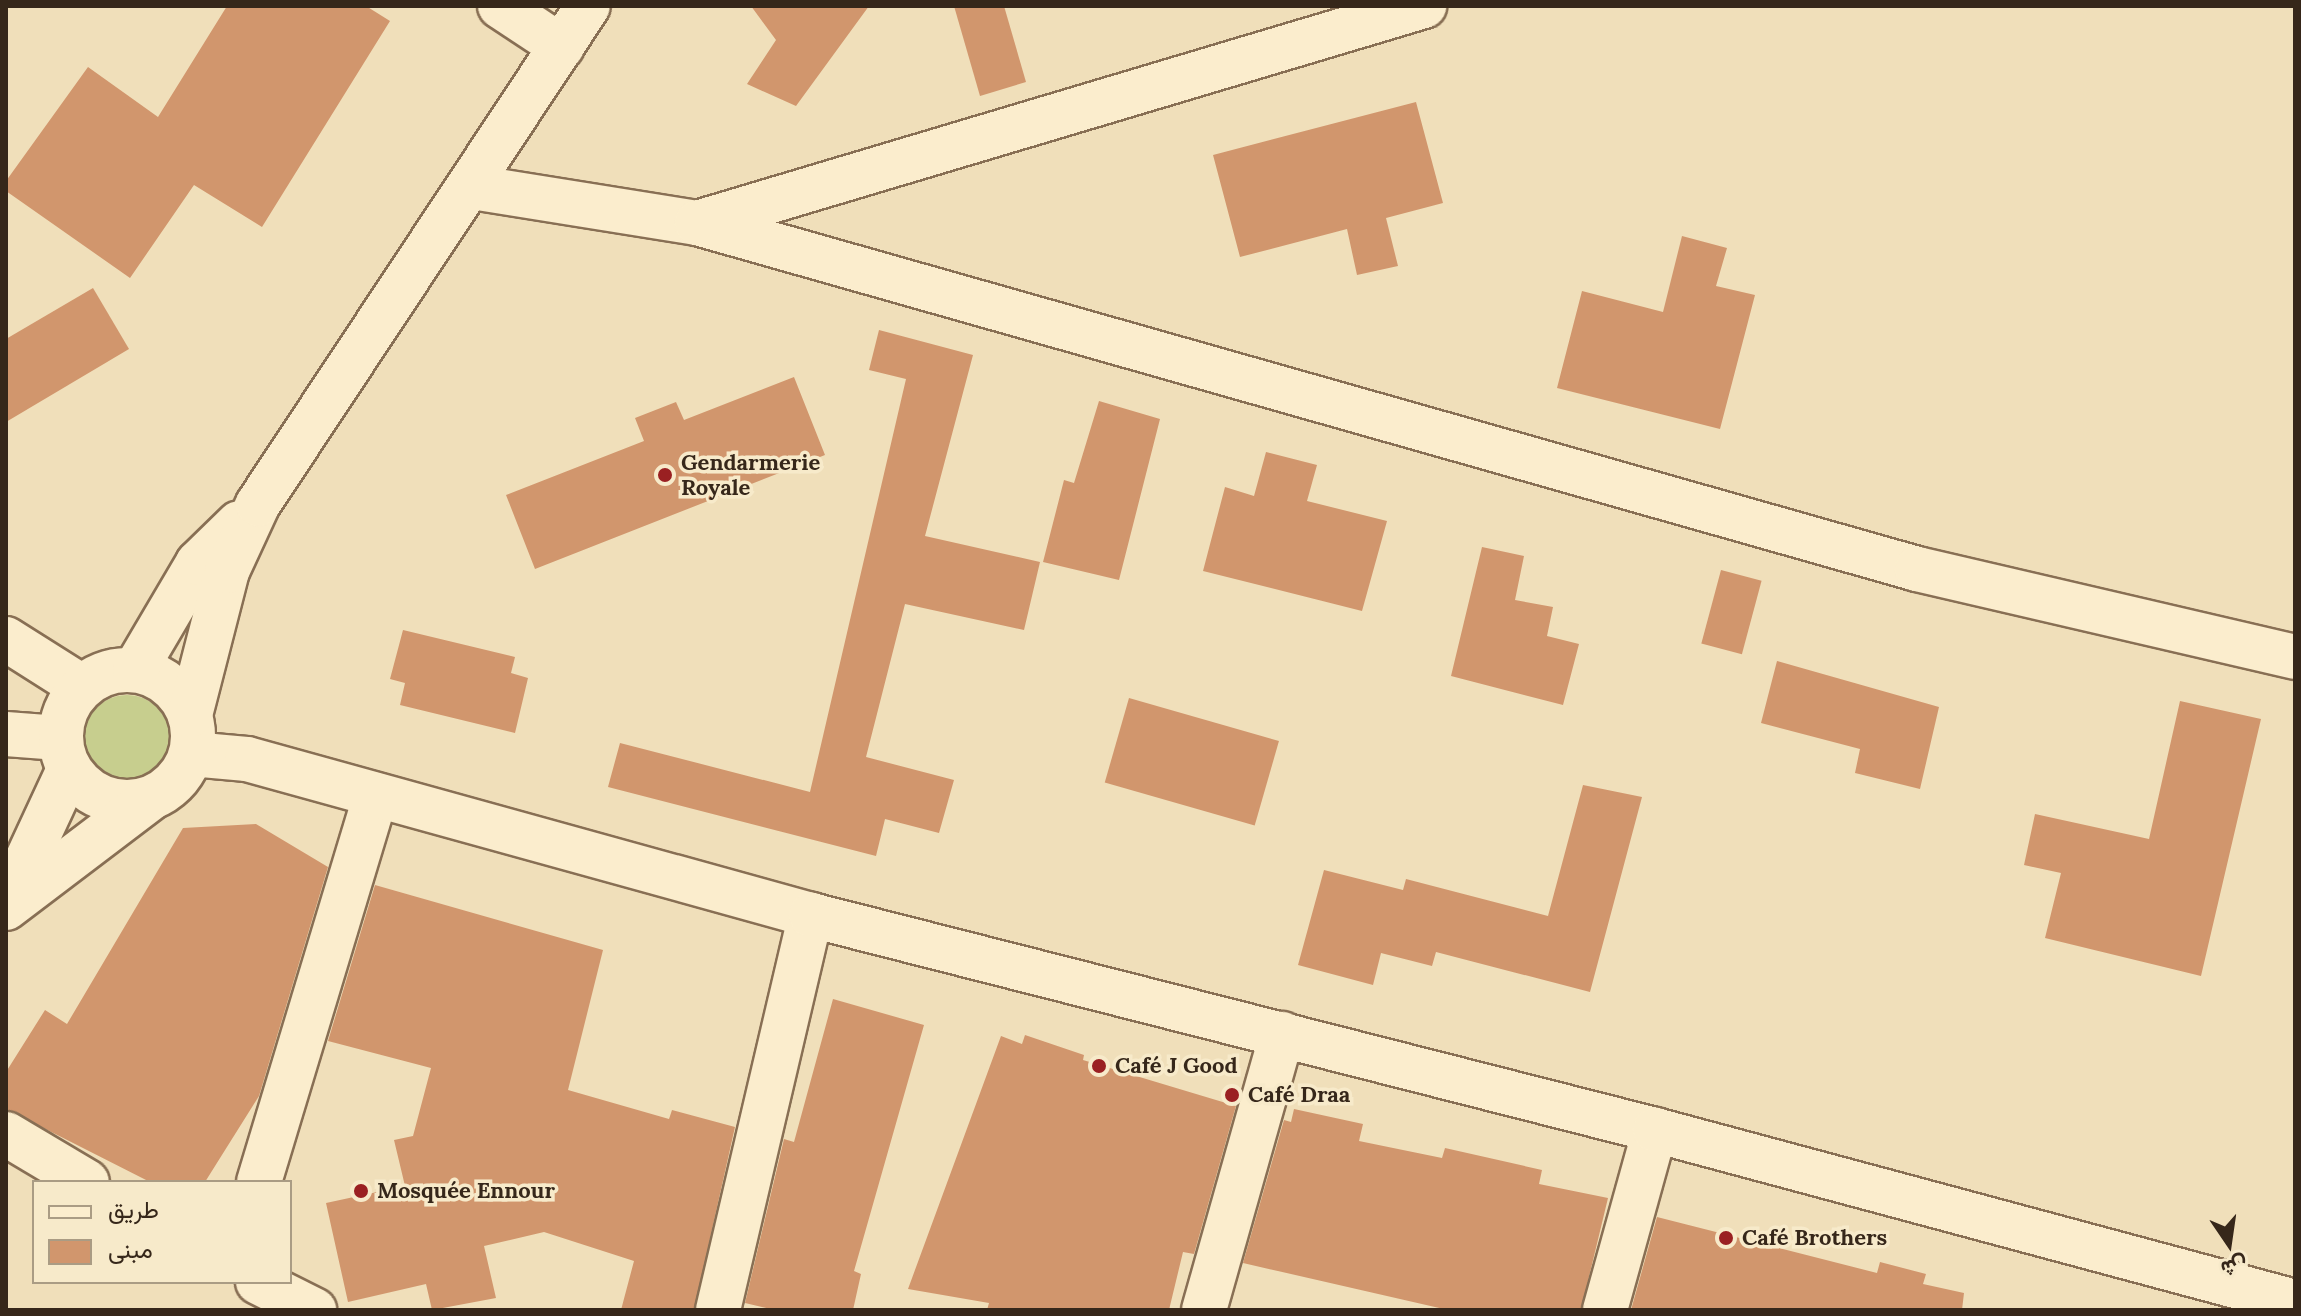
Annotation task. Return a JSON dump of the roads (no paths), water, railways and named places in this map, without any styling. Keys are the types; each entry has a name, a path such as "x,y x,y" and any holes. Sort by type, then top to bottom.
{"street":[{"path":"500,6 562,47"},
{"path":"6,907 151,798 169,788 191,735 227,571 258,504 472,187 588,6"},
{"path":"697,223 1424,6"},
{"path":"472,187 697,223 1917,569 2295,657"},
{"path":"135,670 198,563 258,504"},
{"path":"6,639 82,687"},
{"path":"6,907 64,754 65,710 82,687 116,670 135,670 178,693 191,735 247,759 811,915 1655,1130 2295,1302"},
{"path":"6,734 64,754 104,799 151,798"},
{"path":"260,1180 376,795"},
{"path":"718,1310 811,915"},
{"path":"1204,1310 1282,1034"},
{"path":"1605,1310 1655,1130"},
{"path":"6,1134 84,1180"},
{"path":"262,1284 314,1310"}],"place":[{"name":"Gendarmerie Royale","path":"665,475"},
{"name":"Café J Good","path":"1099,1066"},
{"name":"Café Draa","path":"1232,1095"},
{"name":"Mosquée Ennour","path":"361,1191"},
{"name":"Café Brothers","path":"1726,1238"}]}
